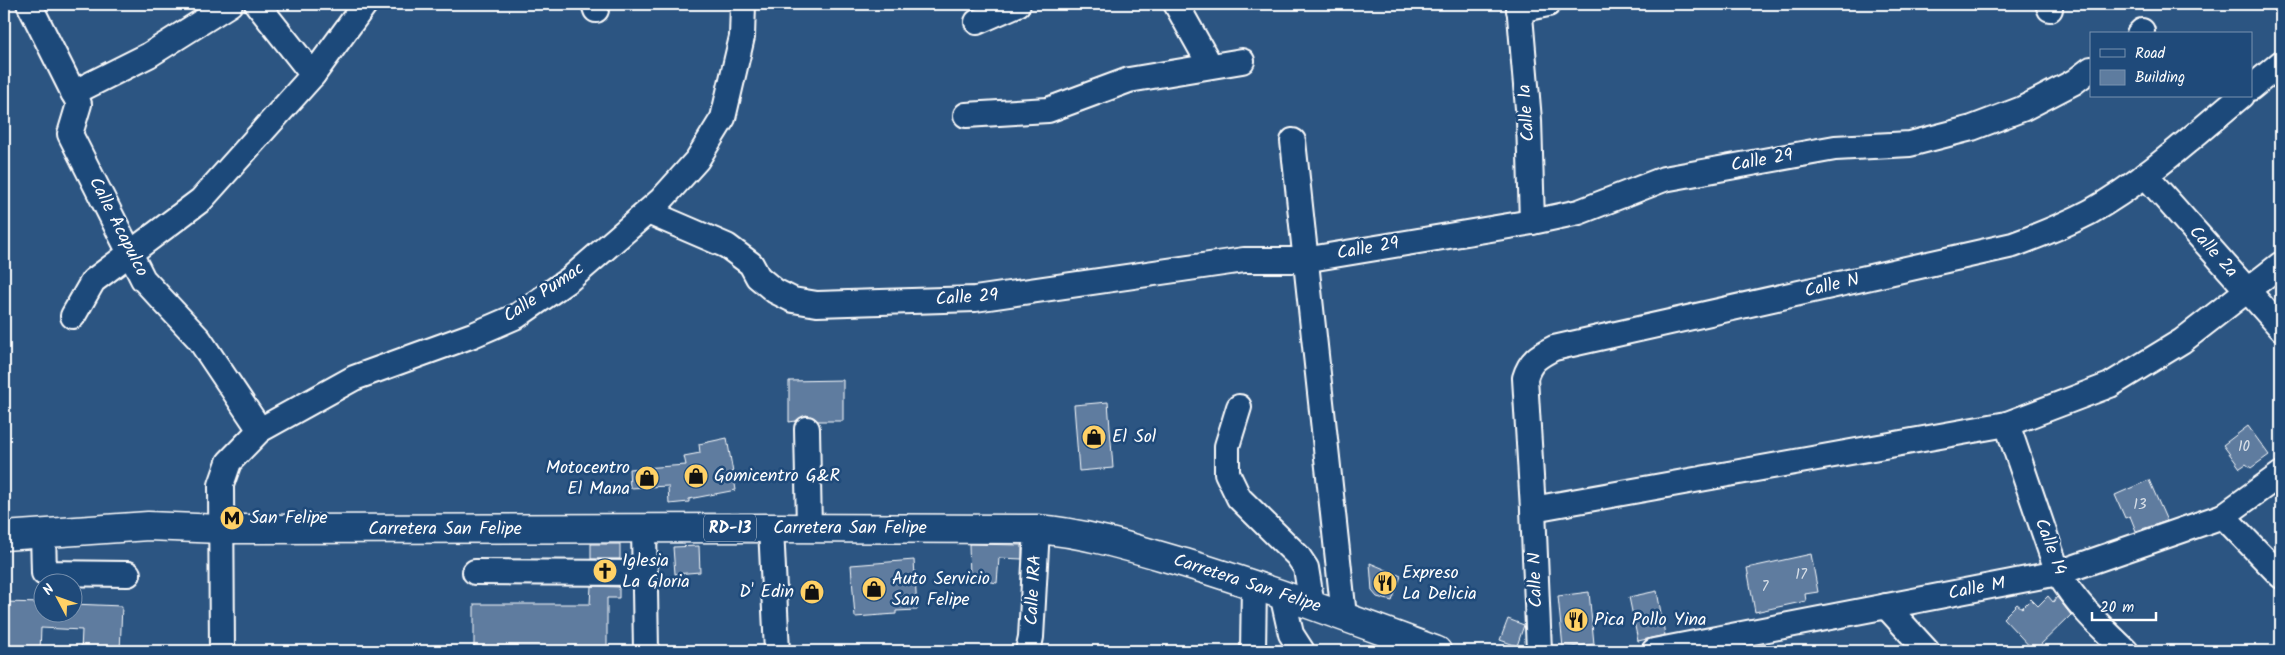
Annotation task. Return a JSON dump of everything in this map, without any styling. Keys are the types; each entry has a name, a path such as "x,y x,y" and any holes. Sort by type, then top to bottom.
{"main road":[{"name":"Carretera San Felipe","path":"4,536 148,526 220,529 1037,529 1104,539 1254,584 1437,651"}],"street":[{"name":"Calle Acapulco","path":"29,4 79,104 70,134 143,279 199,339 260,430"},
{"path":"73,93 149,55 230,4"},
{"path":"257,4 313,75"},
{"path":"72,316 93,281 201,200 313,75 365,4"},
{"name":"Calle Pumac","path":"222,651 221,485 229,462 260,430 354,378 473,335 517,316 570,279 648,212 697,160 723,118 742,37 743,4"},
{"path":"977,22 1018,4"},
{"path":"1176,4 1210,65"},
{"path":"1519,7 1548,4"},
{"name":"Calle 1a","path":"1519,7 1529,120 1532,222"},
{"path":"966,115 1048,110 1129,80 1210,65 1242,62"},
{"path":"2252,87 2281,63"},
{"name":"Calle 29","path":"648,212 727,246 751,264 758,277 775,291 793,300 817,304 975,300 1244,260 1304,260 1532,222 1579,212 1664,179 1835,148 1910,144 1972,128 2022,109 2074,82 2090,70"},
{"name":"Calle N","path":"1539,651 1534,509 1525,378 1529,366 1541,354 1554,348 2014,245 2056,229 2092,211 2145,175 2239,98"},
{"path":"1293,141 1304,260 1344,616"},
{"name":"Calle 2a","path":"2145,175 2281,328"},
{"path":"1534,509 2007,424 2110,385 2182,341 2281,264"},
{"path":"1239,407 1227,446 1227,473 1239,498 1298,556 1306,568 1312,605"},
{"name":"Calle 14","path":"2007,424 2058,574 2069,592 2090,616 2126,651"},
{"path":"807,429 809,528"},
{"name":"Calle M","path":"1654,651 2058,574 2223,516 2281,474"},
{"path":"2223,516 2281,576"},
{"path":"644,528 646,651"},
{"path":"771,528 777,651"},
{"name":"Calle 1RA","path":"1028,651 1031,637 1037,529"},
{"path":"43,533 44,573 128,574"},
{"path":"475,572 645,573"},
{"path":"1252,651 1254,584"},
{"path":"1282,594 1291,634 1302,651"},
{"path":"1886,606 1926,651"}],"building":[{"path":"843,380 843,421 818,421 806,415 796,421 789,422 789,381"},
{"name":"El Sol","path":"1108,402 1113,468 1079,471 1074,405"},
{"path":"2248,426 2269,455 2251,468 2246,464 2240,468 2223,445"},
{"path":"727,438 736,490 689,499 689,502 669,504 668,486 630,488 629,469 686,465 684,456 700,453 699,444"},
{"path":"2149,480 2167,521 2136,531 2130,516 2125,518 2115,495"},
{"path":"591,544 620,544 620,559 591,559"},
{"path":"969,544 1022,545 1022,559 999,558 997,583 970,578"},
{"path":"699,546 700,572 675,574 673,547"},
{"path":"1811,554 1818,592 1805,594 1806,601 1755,612 1747,568"},
{"name":"Auto Servicio San Felipe","path":"914,560 917,610 896,611 896,614 855,617 851,565"},
{"name":"Expreso La Delicia","path":"1370,563 1401,576 1392,601 1377,597 1372,591"},
{"path":"591,586 619,587 619,598 607,598 607,651 474,651 474,604 590,604"},
{"path":"1657,591 1665,635 1638,641 1629,597"},
{"name":"Pica Pollo Yina","path":"1589,592 1594,644 1563,648 1558,596"},
{"path":"2048,596 2053,602 2057,597 2071,615 2034,651 2003,618 2017,604 2022,608 2031,599 2038,606"},
{"path":"4,602 32,603 32,622 82,622 82,604 122,606 120,651 81,651 82,630 41,628 40,651 4,651"},
{"path":"1508,619 1524,625 1517,646 1500,640"}],"place":[{"name":"El Sol","path":"1094,437"},
{"name":"Gomicentro G&R","path":"696,476"},
{"name":"Motocentro El Mana","path":"647,478"},
{"name":"San Felipe","path":"232,518"},
{"name":"Iglesia La Gloria","path":"605,571"},
{"name":"Expreso La Delicia","path":"1385,583"},
{"name":"Auto Servicio San Felipe","path":"874,589"},
{"name":"D' Edin","path":"812,592"},
{"name":"Pica Pollo Yina","path":"1576,620"}]}
